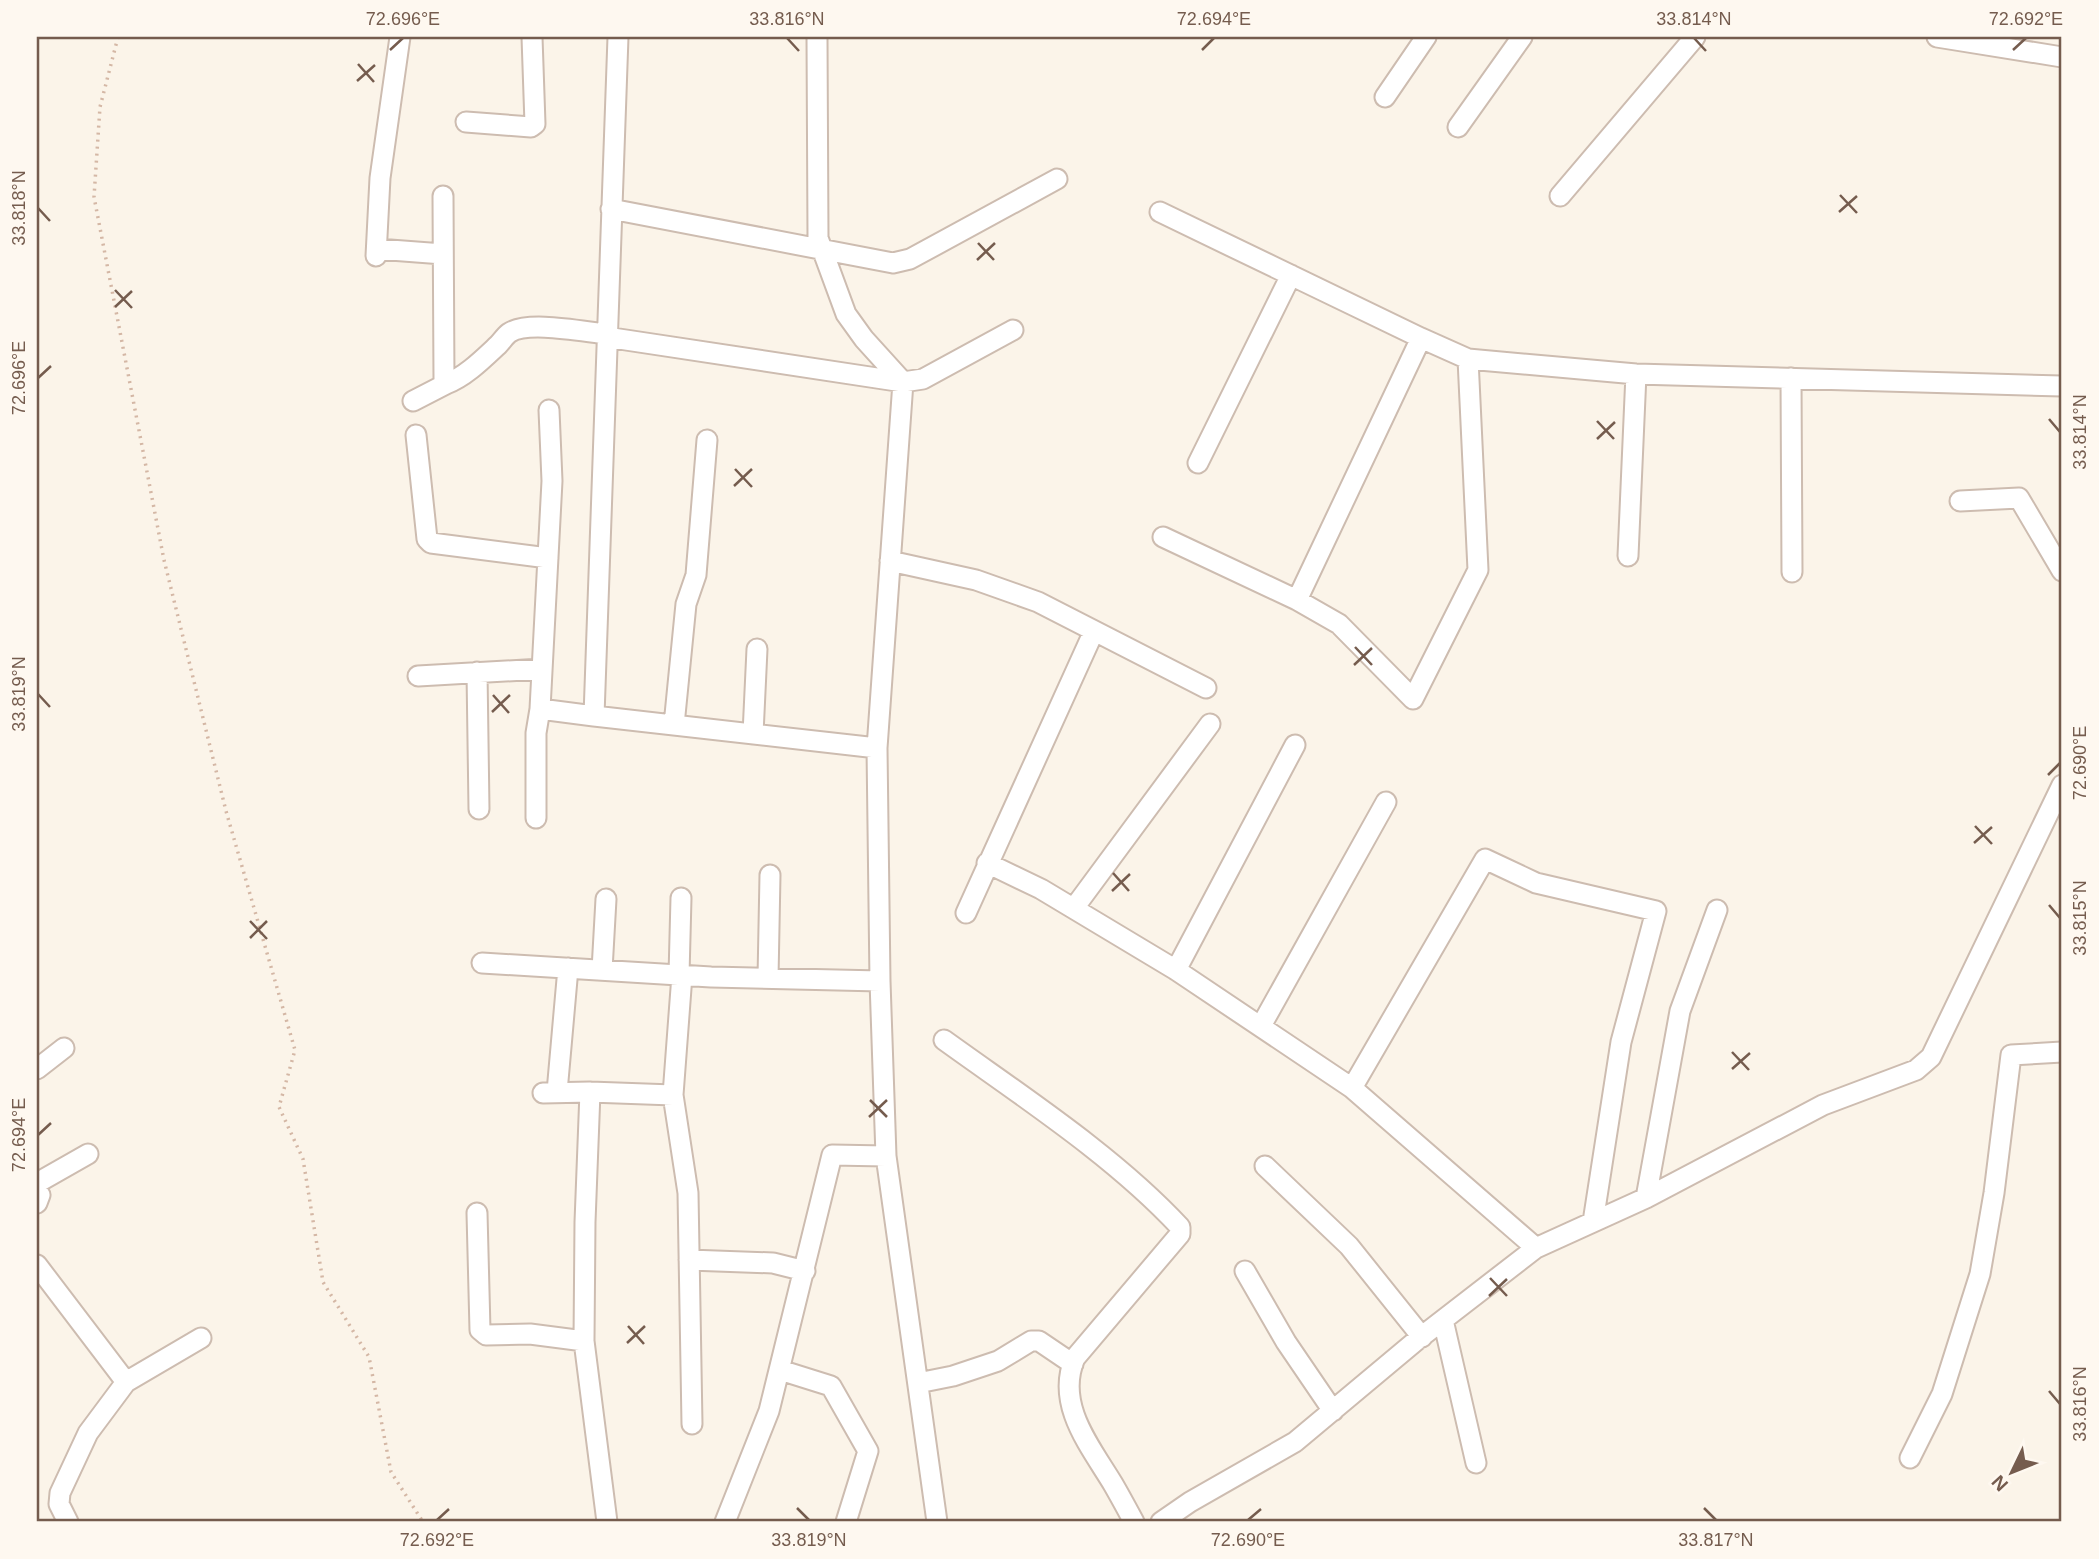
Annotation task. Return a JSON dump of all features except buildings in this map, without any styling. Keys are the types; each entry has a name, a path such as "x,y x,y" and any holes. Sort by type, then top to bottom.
{"street":[{"path":"400,37 380,178 376,252 443,254"},
{"path":"466,122 531,127 535,124 532,37"},
{"path":"594,716 618,37"},
{"path":"817,37 818,238 846,314 864,339 903,382 877,748 880,981 886,1156 937,1522"},
{"path":"1385,97 1426,37"},
{"path":"1458,127 1522,37"},
{"path":"1560,196 1695,37"},
{"path":"1937,37 2062,57"},
{"path":"611,209 893,263 910,259 1057,179"},
{"path":"443,196 446,384"},
{"path":"1160,212 1468,359 1636,374 2062,386"},
{"path":"1198,463 1291,275"},
{"path":"413,401 456,380 501,343 509,333 516,330 543,327 903,382 923,379 1013,330"},
{"path":"1297,600 1420,338"},
{"path":"1163,537 1297,600 1339,624 1413,699 1478,570 1468,359"},
{"path":"1628,556 1636,374"},
{"path":"1791,378 1792,572"},
{"path":"536,818 536,733 540,709 552,481 549,410"},
{"path":"416,435 426,539 431,543 548,558"},
{"path":"674,725 686,604 696,575 707,440"},
{"path":"1961,501 2012,496 2019,498 2062,571"},
{"path":"890,561 976,580 1038,602 1206,688"},
{"path":"966,913 1094,631"},
{"path":"753,734 757,649"},
{"path":"418,676 542,669"},
{"path":"477,672 479,809"},
{"path":"540,709 877,748"},
{"path":"1074,908 1210,724"},
{"path":"1176,970 1296,745"},
{"path":"1161,1522 1190,1502 1295,1442 1443,1320 1536,1248 1646,1198 1823,1105 1916,1070 1931,1058 2062,785"},
{"path":"1261,1026 1386,802"},
{"path":"1352,1088 1485,859 1536,883 1656,911 1621,1042 1593,1222"},
{"path":"987,863 1041,888 1176,970 1352,1088 1536,1248"},
{"path":"768,978 770,875"},
{"path":"681,898 681,975 673,1095 688,1193 692,1424"},
{"path":"602,970 606,899"},
{"path":"1646,1198 1681,1011 1717,910"},
{"path":"482,963 681,975 880,981"},
{"path":"568,968 550,1092 673,1095"},
{"path":"944,1040 1072,1133 1158,1203 1180,1227 1180,1234 1069,1371 1069,1402 1082,1434 1134,1522"},
{"path":"37,1069 64,1048"},
{"path":"1910,1458 1942,1394 1980,1274 1994,1193 2011,1055 2062,1052"},
{"path":"590,1092 584,1341 607,1522"},
{"path":"37,1183 88,1154"},
{"path":"726,1522 769,1411 832,1155 886,1156"},
{"path":"1265,1166 1349,1246 1422,1337"},
{"path":"37,1191 40,1195 37,1203"},
{"path":"477,1213 480,1330 486,1335 530,1334 584,1341"},
{"path":"689,1260 773,1263 805,1271"},
{"path":"37,1265 126,1382"},
{"path":"1245,1271 1286,1342 1332,1411"},
{"path":"1443,1320 1476,1463"},
{"path":"68,1522 59,1504 60,1493 88,1433 126,1382 201,1338"},
{"path":"918,1383 953,1376 998,1361 1031,1341 1039,1341 1073,1364"},
{"path":"780,1370 831,1386 868,1451 846,1522"}],"path":[{"path":"118,37 100,107 94,197 164,560 226,811 295,1050 279,1107 303,1159 323,1282 369,1357 391,1472 423,1522"}]}
